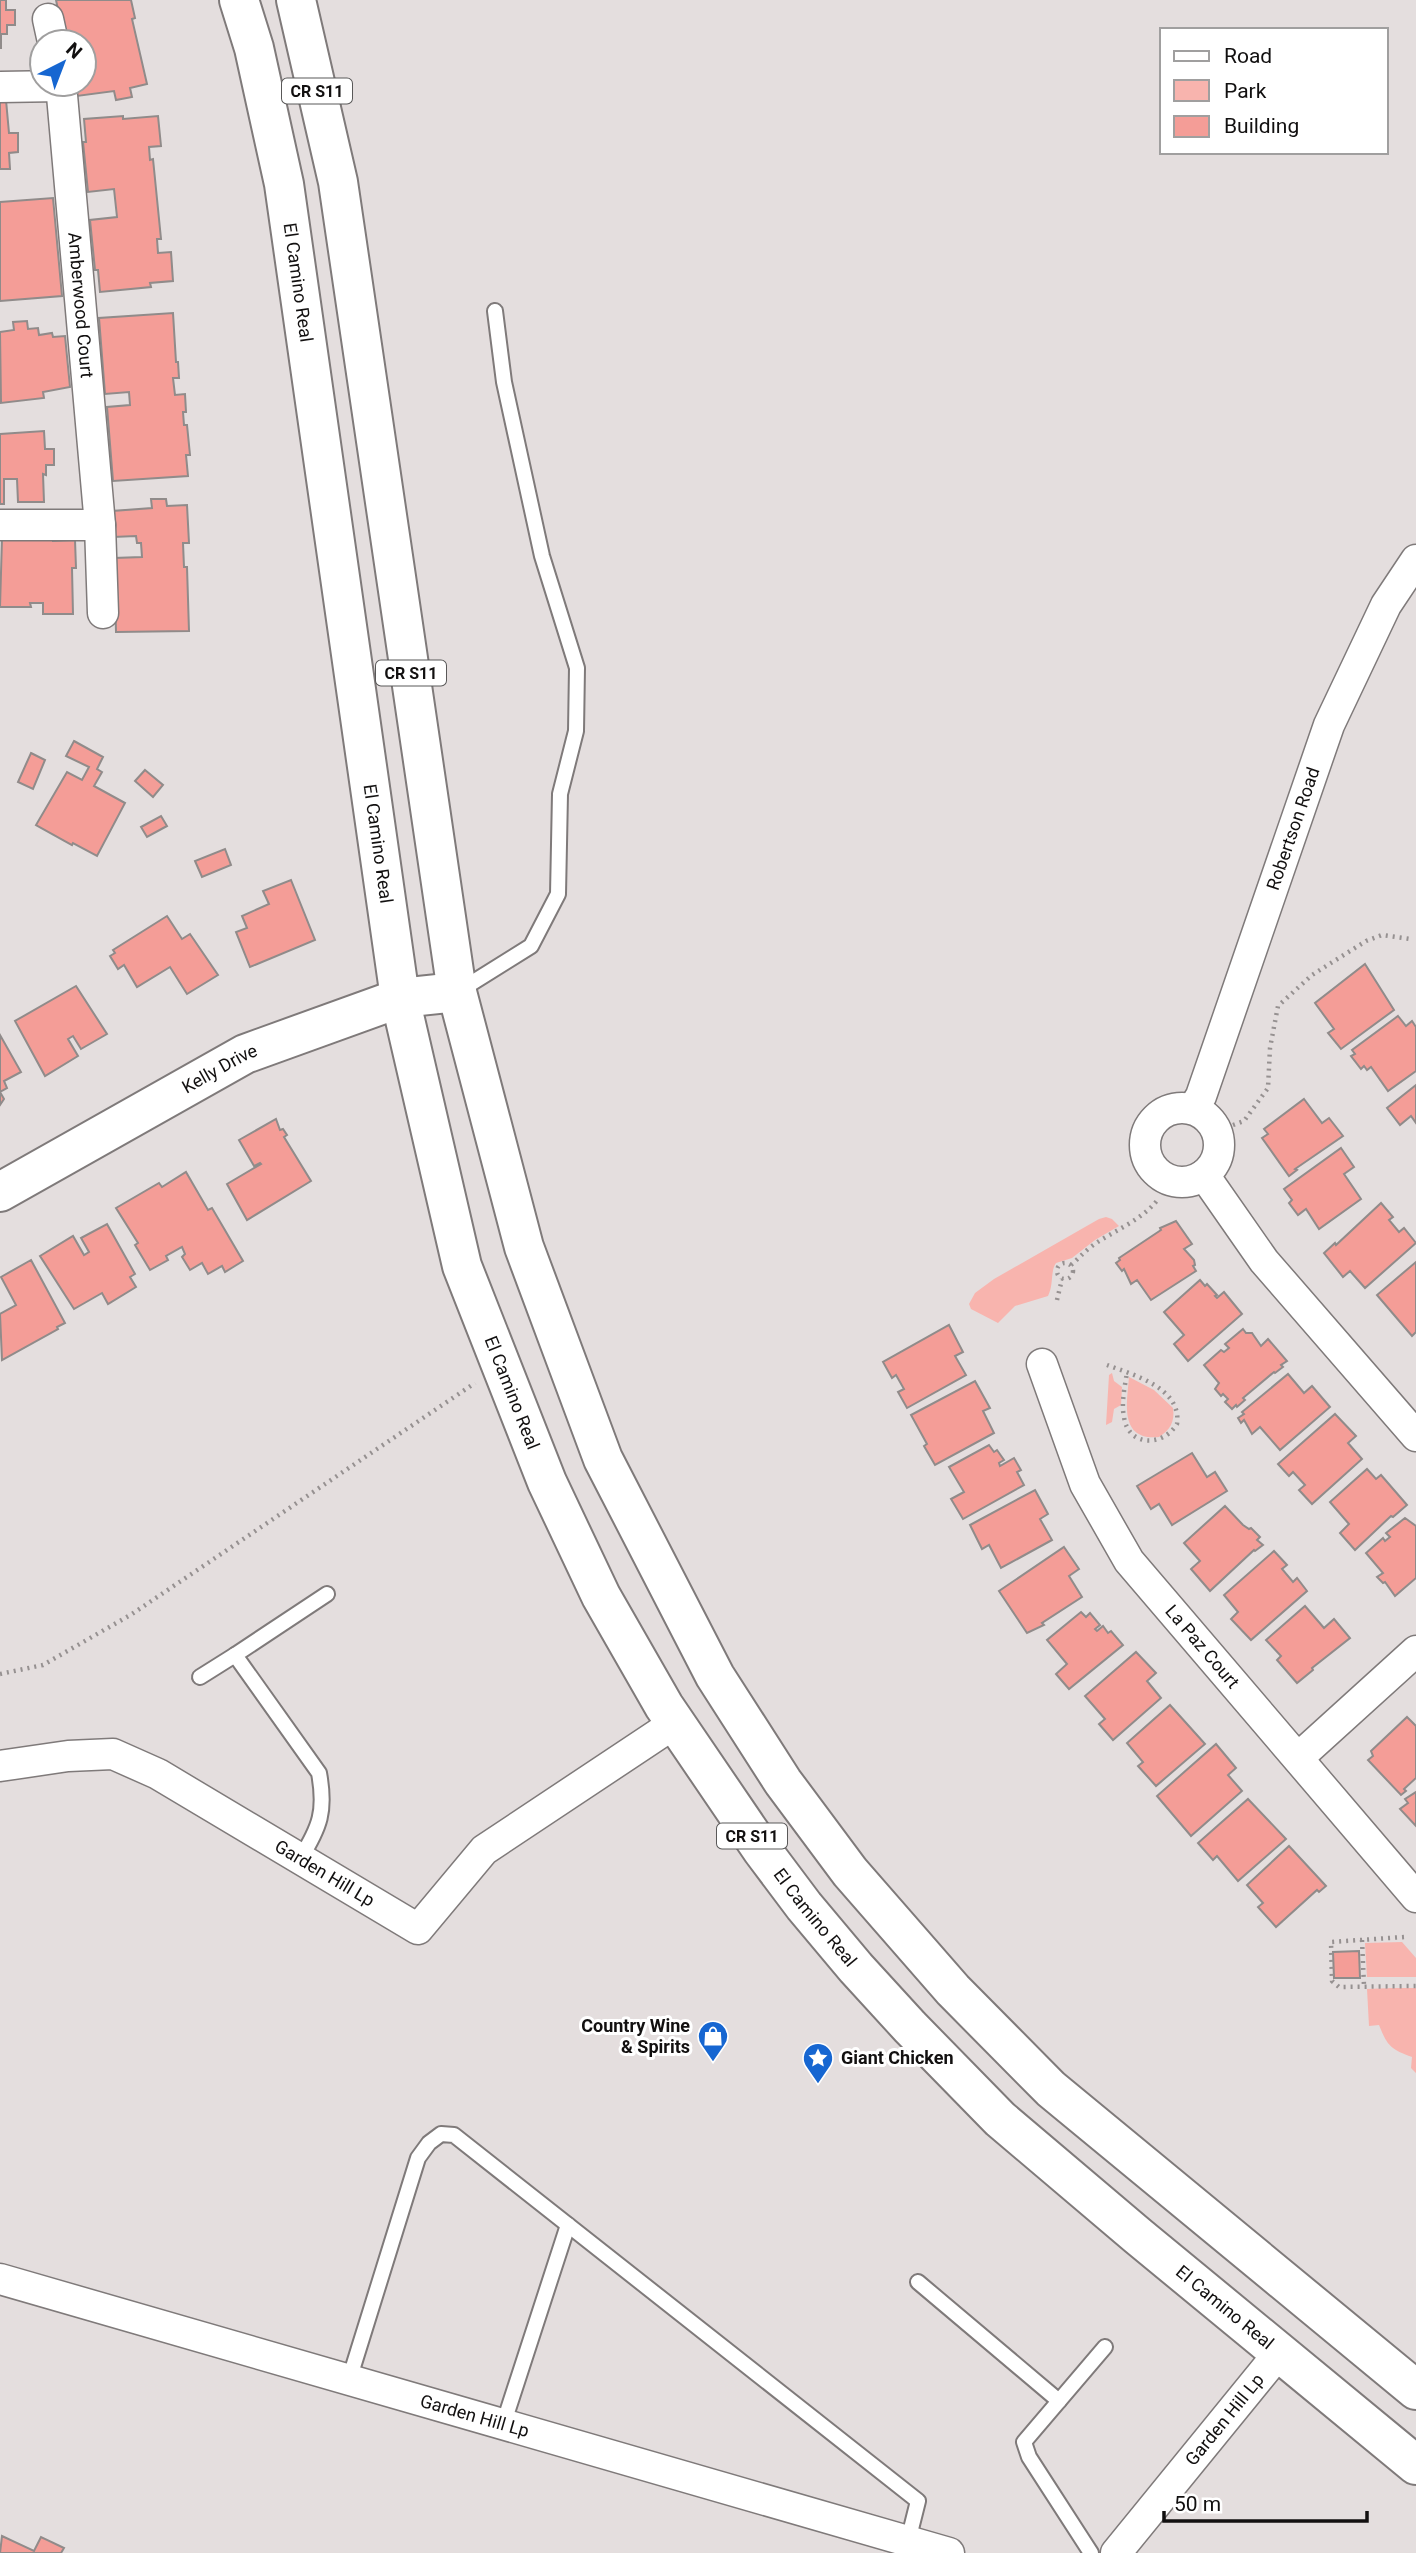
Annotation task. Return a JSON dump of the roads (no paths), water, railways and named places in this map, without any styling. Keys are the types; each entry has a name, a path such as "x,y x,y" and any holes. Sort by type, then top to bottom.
{"main road":[{"name":"El Camino Real","path":"239,0 254,48 284,184 400,998 461,1266 547,1482 601,1596 675,1723 762,1850 804,1906 910,2027 1000,2119 1416,2465"},
{"name":"CR S11","path":"296,0 338,182 457,992 524,1247 603,1459 715,1676 783,1782 849,1872 953,1990 1051,2089 1416,2390"},
{"name":"Kelly Drive","path":"0,1192 245,1054 400,998 457,992"}],"street":[{"name":"Amberwood Court","path":"0,87 28,86"},
{"name":"Amberwood Court","path":"62,98 100,525 103,613"},
{"path":"0,525 100,525"},
{"name":"Robertson Road","path":"1193,1109 1203,1089 1329,725 1387,605 1416,560"},
{"path":"1193,1109 1204,1115 1218,1136 1216,1160 1203,1175 1187,1182 1175,1181 1154,1170 1145,1147 1146,1136 1151,1124 1159,1116 1170,1110 1193,1109"},
{"path":"1203,1175 1264,1261 1416,1436"},
{"name":"La Paz Court","path":"1042,1364 1085,1484 1129,1562 1416,1897"},
{"path":"1298,1758 1416,1651"},
{"name":"Garden Hill Lp","path":"0,1766 68,1756 113,1754 158,1774 418,1928 484,1850 675,1723"},
{"name":"Garden Hill Lp","path":"0,2279 948,2553"},
{"name":"Garden Hill Lp","path":"1115,2553 1279,2353"}],"lane":[{"path":"457,992 531,946 558,894 561,794 576,731 577,667 542,556 504,382 495,311"},
{"path":"200,1677 327,1594"},
{"path":"235,1655 319,1773 323,1810 317,1833 300,1859"},
{"path":"349,2380 418,2158 429,2143 441,2134 454,2135 918,2501 908,2541"},
{"path":"503,2424 568,2225"},
{"path":"918,2282 1059,2401"},
{"path":"1090,2553 1029,2457 1024,2442 1105,2347"}],"place":[{"name":"Country Wine & Spirits","path":"713,2063"},
{"name":"Giant Chicken","path":"818,2085"}]}
